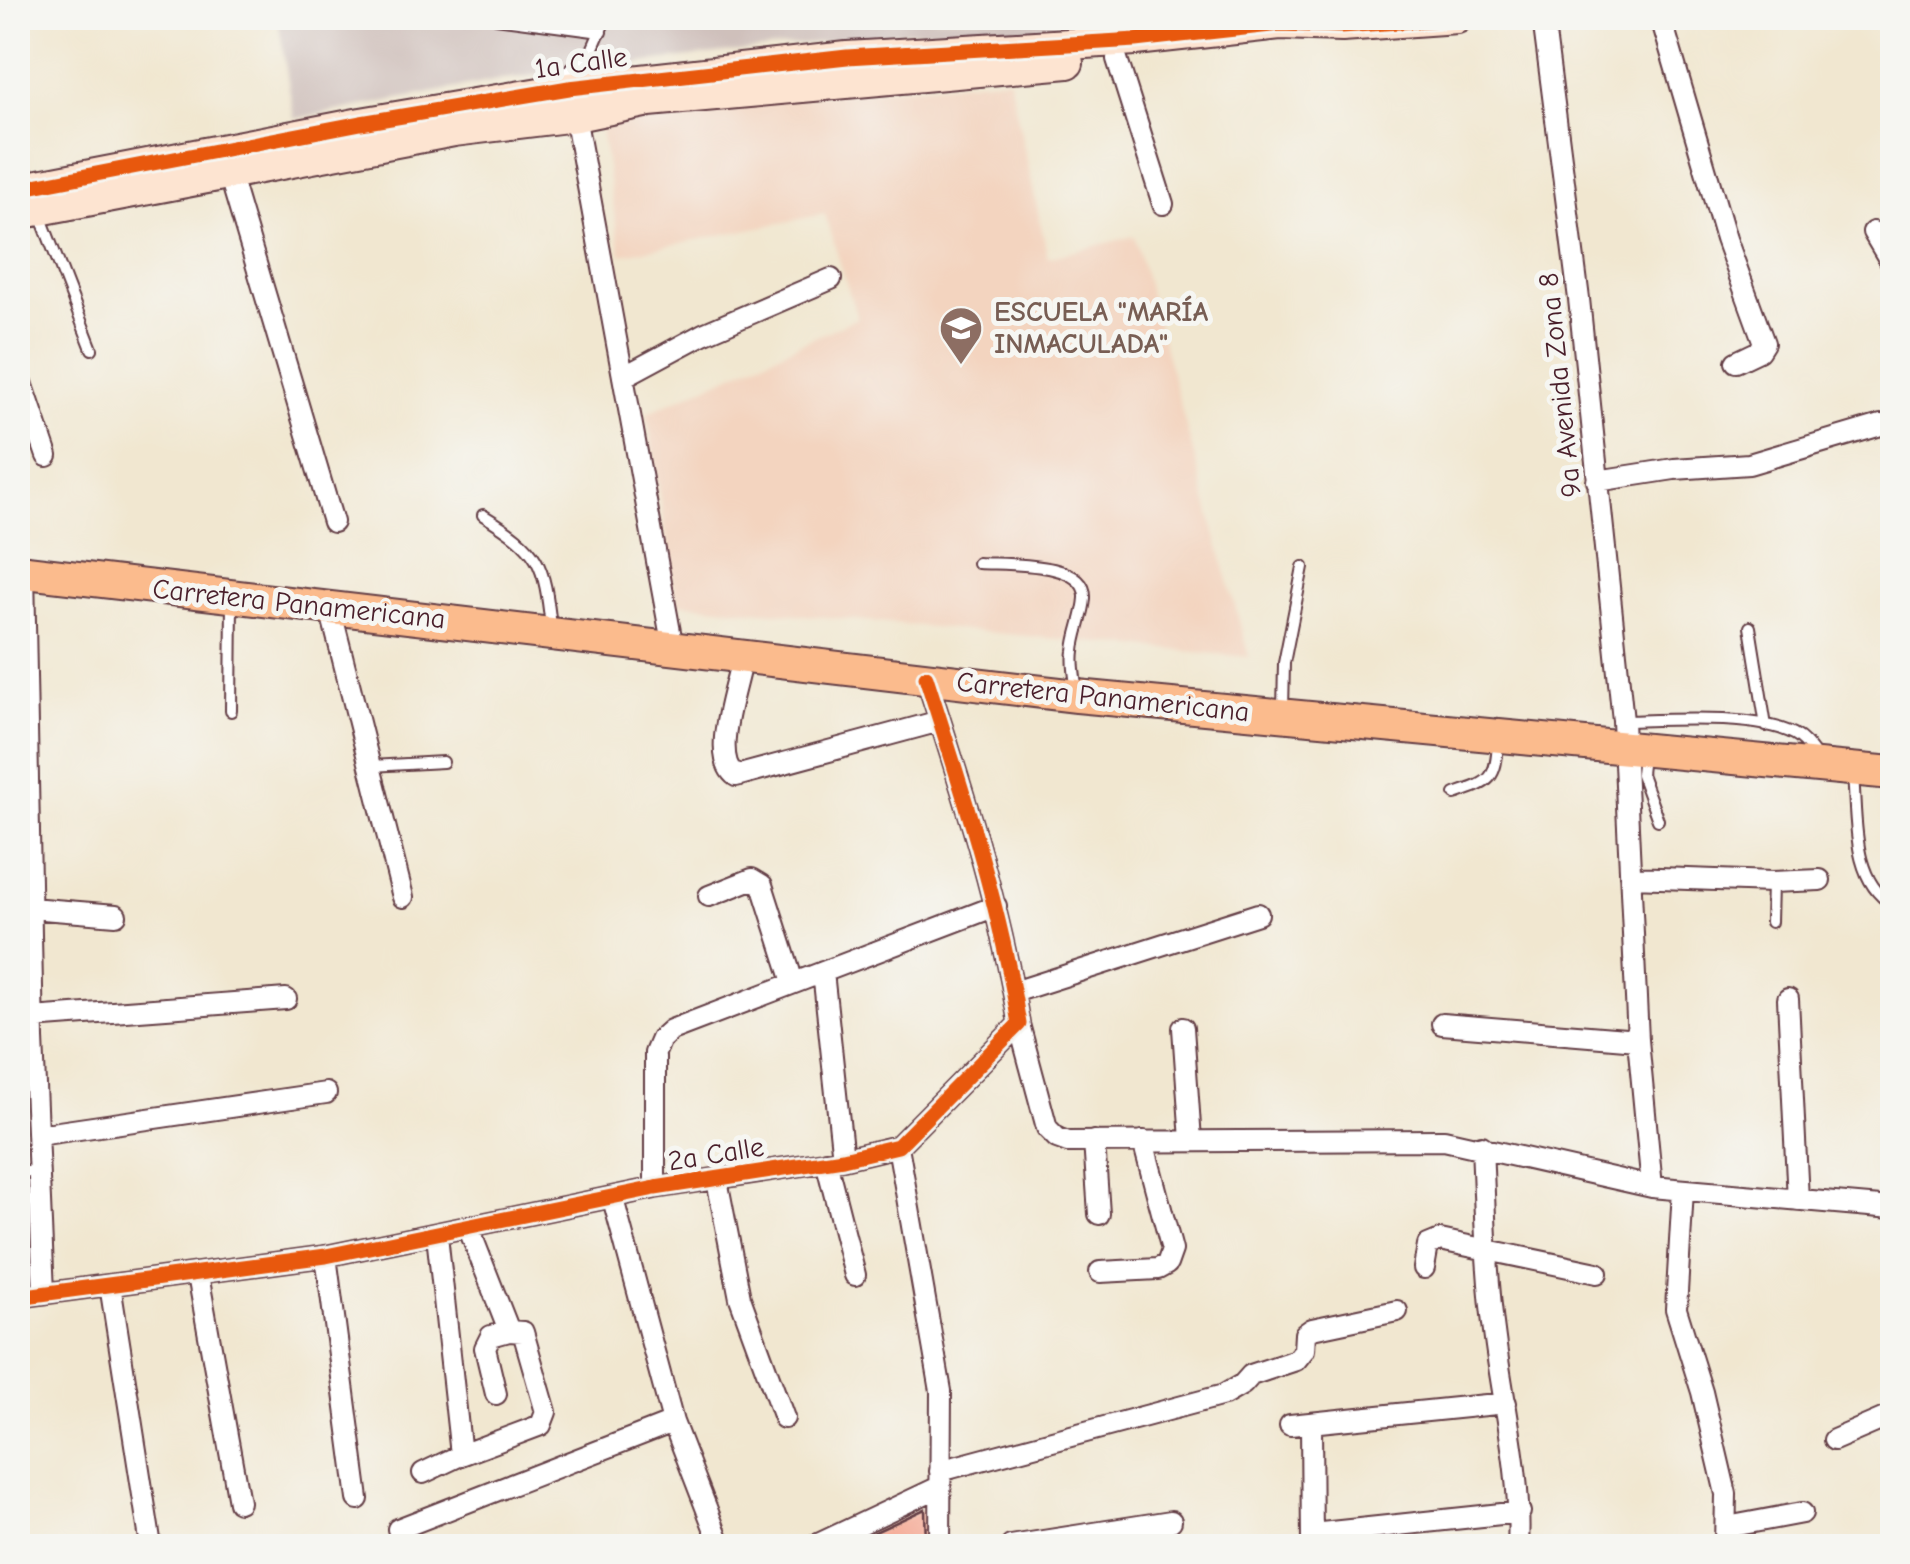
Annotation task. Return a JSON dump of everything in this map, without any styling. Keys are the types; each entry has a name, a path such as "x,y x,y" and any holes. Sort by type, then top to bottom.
{"main road":[{"name":"Carretera Panamericana","path":"21,571 1077,696 1498,736 1630,739 1892,773"}],"street":[{"name":"1a Calle","path":"24,204 361,123 573,102 847,57 1136,40 1280,24 1457,18"},
{"name":"9a Avenida Zona 8","path":"1543,18 1630,739 1638,1040 1652,1186"},
{"path":"1661,18 1726,239 1760,324 1764,343 1760,351 1736,362"},
{"name":"1a Calle","path":"24,204 229,173 454,130 573,102 649,101 1117,60 1284,42 1342,22"},
{"path":"1117,60 1163,204"},
{"path":"573,102 673,648"},
{"path":"229,173 333,522"},
{"path":"1873,232 1892,264"},
{"path":"624,377 703,334 831,279"},
{"path":"18,371 47,456"},
{"path":"1597,481 1674,469 1749,464 1880,425 1892,430"},
{"path":"21,571 30,908 28,1032 38,1135 44,1293"},
{"path":"330,608 403,897"},
{"path":"742,656 725,730 726,764 736,776 940,721"},
{"path":"926,678 996,906 1018,1024 1047,1128 1057,1138 1068,1142 1444,1140 1652,1186 1892,1208"},
{"path":"1632,877 1820,880"},
{"path":"709,896 758,880 793,982"},
{"path":"656,1188 656,1053 660,1038 671,1030 793,982 996,906"},
{"path":"30,908 116,915"},
{"path":"1014,992 1258,914"},
{"path":"823,972 834,1160 855,1275"},
{"path":"28,1032 286,999"},
{"path":"1788,999 1798,1200"},
{"path":"940,1546 941,1391 898,1146 1018,1024"},
{"path":"1442,1024 1638,1040"},
{"path":"1183,1028 1191,1140"},
{"path":"38,1135 326,1094"},
{"path":"1094,1141 1100,1214"},
{"path":"1100,1272 1158,1269 1170,1257 1172,1250 1143,1141"},
{"name":"2a Calle","path":"18,1297 326,1256 656,1188 898,1146"},
{"path":"1482,1146 1486,1251 1494,1339 1520,1512 1518,1546"},
{"path":"717,1180 740,1298 784,1418"},
{"path":"1683,1190 1676,1310 1702,1392 1722,1477 1726,1536 1802,1514"},
{"path":"613,1198 673,1422 721,1546"},
{"path":"469,1228 509,1331"},
{"path":"436,1235 461,1455"},
{"path":"1424,1268 1428,1245 1440,1240 1597,1272"},
{"path":"326,1256 358,1500"},
{"path":"198,1275 240,1502"},
{"path":"110,1285 152,1546"},
{"path":"814,1546 940,1479 1224,1394 1244,1384 1251,1375 1296,1360 1304,1350 1305,1334 1312,1329 1397,1310"},
{"path":"423,1473 541,1425 546,1412 523,1332 491,1336 485,1348 496,1394"},
{"path":"1506,1402 1301,1424 1312,1540 1520,1512"},
{"path":"1834,1440 1892,1415"},
{"path":"398,1530 673,1422"},
{"path":"1011,1546 1171,1521"}],"lane":[{"path":"496,18 601,32"},
{"path":"573,102 568,71 592,50 606,18"},
{"path":"24,204 92,349"},
{"path":"483,515 515,534 535,555 546,578 551,634"},
{"path":"978,563 1053,569 1078,578 1084,587 1085,602 1073,654 1077,696"},
{"path":"1283,716 1284,663 1303,567"},
{"path":"231,711 232,598"},
{"path":"1750,626 1766,726"},
{"path":"1658,820 1630,739 1718,720 1796,734 1838,768 1864,876 1892,904"},
{"path":"1456,794 1488,782 1494,774 1498,736"},
{"path":"371,766 443,762"},
{"path":"1771,922 1772,882"},
{"path":"18,1173 39,1171"},
{"path":"18,1201 40,1200"}],"shaded area":[{"path":"278,18 1264,18 1160,31 913,31 504,79 294,119"},
{"name":"ESCUELA \"MARÍA INMACULADA\"","path":"1009,78 1048,258 1134,236 1249,657 677,603 647,413 857,318 825,214 621,255 599,116"}],"building":[{"path":"925,1509 926,1546 845,1546"}],"cycle path":[{"path":"18,189 361,123 569,88 847,57 1136,40 1280,24 1342,26 1457,18"},
{"path":"18,1297 326,1256 655,1188 843,1159 898,1146 1019,1024 991,892 926,677"}],"place":[{"name":"ESCUELA \"MARÍA INMACULADA\"","path":"961,366"}]}
